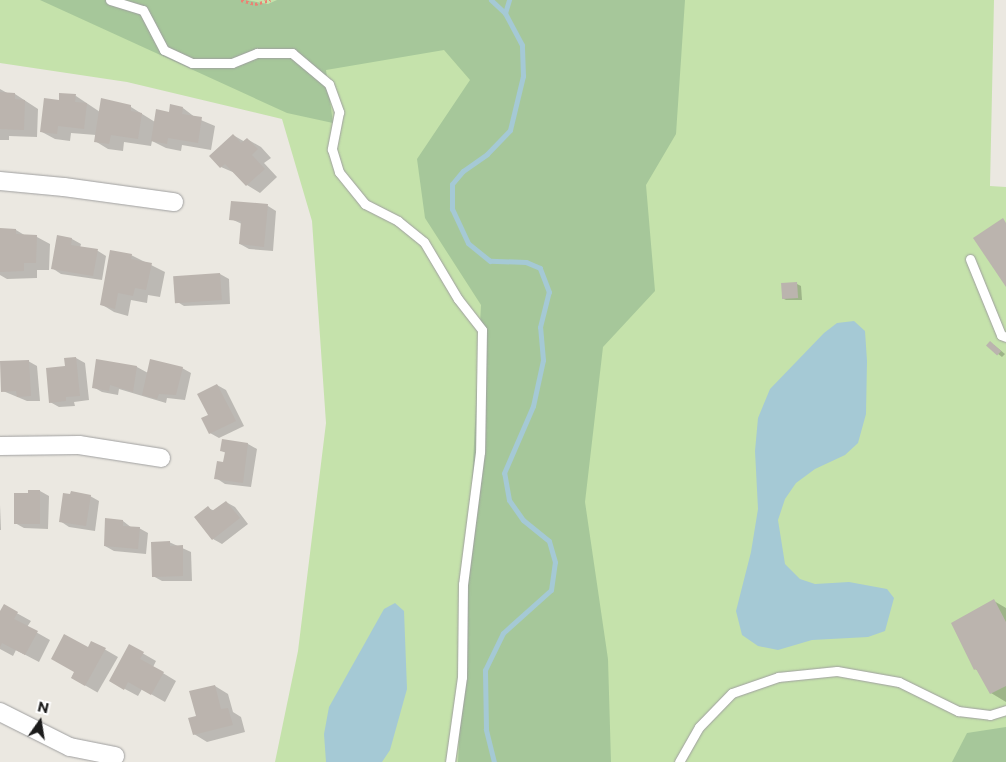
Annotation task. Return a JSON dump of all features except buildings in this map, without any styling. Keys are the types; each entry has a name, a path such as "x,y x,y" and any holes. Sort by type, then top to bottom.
{"street":[{"path":"0,181 64,187 174,202"},
{"path":"0,446 79,445 161,458"},
{"path":"0,712 70,747 115,756"}],"lane":[{"path":"110,0 144,10 164,50 192,63 232,63 257,52 292,53 330,84 339,112 332,149 339,172 365,204 398,221 424,242 458,299 482,330 480,452 464,584 462,676 450,762"},
{"path":"970,258 1001,335 1006,337"},
{"path":"679,762 699,727 732,693 778,677 837,671 899,682 958,711 990,715 1006,710"}],"path":[{"path":"241,0 255,4 270,0"}],"green space":[{"path":"0,0 994,0 990,186 1006,187 1006,762 275,762 298,651 326,423 312,221 282,119 127,82 0,63"},
{"path":"40,0 246,0 268,4 277,0 685,0 676,134 646,185 655,291 603,347 585,502 608,659 611,762 458,762 481,305 425,218 417,159 470,80 444,50 326,70 333,123 287,113"},
{"path":"1006,727 1006,762 952,762 967,733"}],"water":[{"path":"854,321 865,331 867,361 866,414 858,443 845,455 815,469 796,483 785,499 778,520 785,564 800,579 815,584 849,582 887,589 894,598 885,631 868,637 812,640 778,650 758,646 742,635 736,611 751,552 758,509 755,451 758,418 770,389 824,333 837,323"},
{"path":"395,603 404,611 407,689 390,750 382,762 326,762 324,734 329,707 384,609"}],"waterway":[{"path":"491,0 505,13"},
{"path":"494,762 486,729 485,670 503,633 551,590 555,562 549,541 523,520 509,500 504,473 533,406 543,360 540,327 549,292 540,268 526,262 490,261 468,243 452,209 452,184 463,171 487,154 510,130 523,76 522,45 505,13 509,0"}]}
